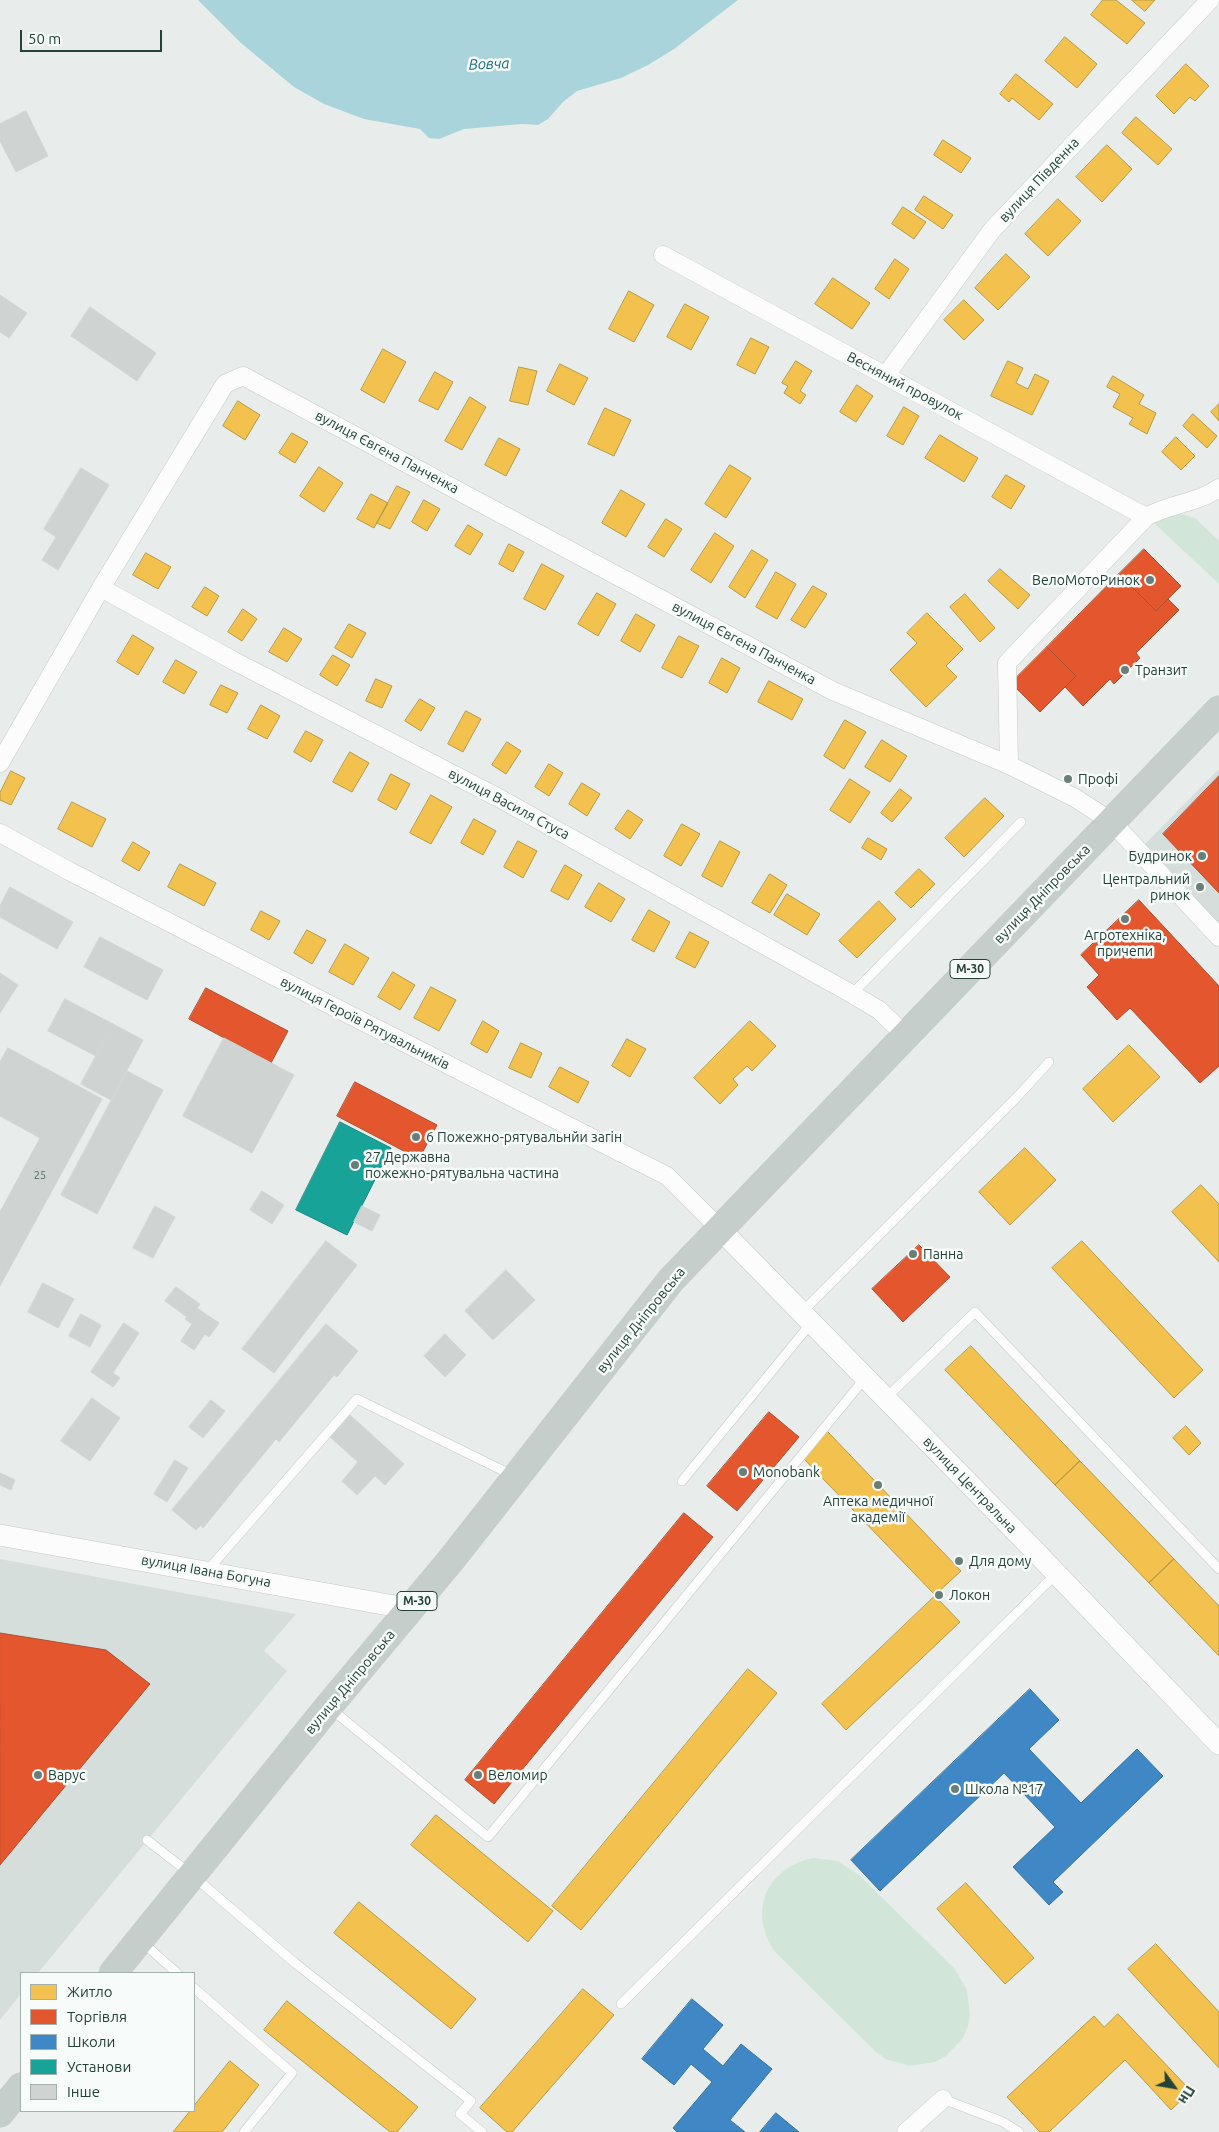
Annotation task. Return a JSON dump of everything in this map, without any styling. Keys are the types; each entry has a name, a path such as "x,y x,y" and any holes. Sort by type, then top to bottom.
{"highway":[{"name":"вулиця Дніпровська","path":"114,1972 328,1706 411,1609 671,1280 1219,710"},
{"path":"0,2113 20,2088"}],"street":[{"name":"вулиця Південна","path":"886,376 992,230 1210,0"},
{"name":"Весняний провулок","path":"663,255 1146,517"},
{"name":"вулиця Євгена Панченка","path":"101,588 225,384 243,376 834,691 1009,765 1075,798 1111,822 1219,937"},
{"path":"1009,765 1007,664 1146,517 1161,508 1210,494 1219,488"},
{"path":"0,763 101,588"},
{"name":"вулиця Василя Стуса","path":"101,588 234,661 497,797 852,994 879,1010 906,1036"},
{"name":"вулиця Героїв Рятувальників","path":"0,833 328,1004 667,1176 719,1228"},
{"name":"вулиця Центральна","path":"719,1228 866,1377 1219,1744"},
{"name":"вулиця Івана Богуна","path":"0,1535 411,1609"},
{"path":"906,2132 943,2098"}],"lane":[{"path":"852,994 1021,822"},
{"path":"682,1481 807,1317 1049,1062"},
{"path":"886,1398 975,1312 1219,1570"},
{"path":"328,1706 488,1837 866,1377"},
{"path":"206,1571 357,1399 516,1477"},
{"path":"621,2004 1056,1574"},
{"path":"148,1840 295,1963 471,2101 460,2114 482,2132"},
{"path":"140,1940 176,1972"},
{"path":"195,1989 292,2073 244,2132"},
{"path":"943,2098 1003,2122 1019,2132"}],"shaded area":[{"name":"Центральний ринок","path":"1219,769 1219,928 1144,845"},
{"path":"0,1559 296,1614 264,1651 287,1671 39,1972 20,1972 20,1995 0,2020"}],"green space":[{"path":"1181,514 1195,518 1219,541 1219,584 1154,523 1170,515"},
{"path":"813,1858 838,1861 859,1875 954,1968 967,1990 970,2014 963,2038 946,2056 935,2062 910,2066 886,2059 876,2052 776,1953 767,1938 763,1922 766,1894 773,1882 783,1871 797,1863"}],"water":[{"name":"Вовча","path":"198,0 738,0 674,49 648,65 621,78 577,91 563,102 548,119 538,125 522,124 464,129 439,139 429,138 420,129 364,119 324,104 294,87 241,43"}],"building: Житло":[{"path":"1103,0 1116,0 1145,23 1127,44 1091,15"},
{"path":"1132,0 1155,0 1145,11"},
{"path":"1065,37 1097,64 1077,88 1045,61"},
{"path":"1186,64 1209,86 1195,101 1190,97 1174,114 1156,96"},
{"path":"1016,74 1053,104 1039,120 1012,98 1009,102 1000,94"},
{"path":"1136,117 1172,149 1158,165 1122,133"},
{"path":"943,140 971,158 961,173 934,155"},
{"path":"1107,145 1132,169 1102,202 1076,177"},
{"path":"924,196 953,215 943,229 915,210"},
{"path":"1058,199 1081,221 1048,256 1025,234"},
{"path":"903,207 926,222 914,239 892,224"},
{"path":"1006,254 1030,277 998,310 975,288"},
{"path":"895,259 909,269 889,299 875,289"},
{"path":"833,278 870,303 852,329 815,304"},
{"path":"629,291 654,305 634,342 609,329"},
{"path":"964,300 984,320 964,340 944,320"},
{"path":"685,304 709,317 691,350 667,337"},
{"path":"751,338 769,347 755,374 737,365"},
{"path":"383,349 406,362 384,403 361,390"},
{"path":"796,361 812,371 800,391 806,395 800,404 784,393 788,386 782,383"},
{"path":"1008,361 1023,368 1016,383 1028,389 1035,374 1049,381 1032,415 991,396"},
{"path":"560,364 588,378 574,405 547,391"},
{"path":"519,367 537,371 528,405 510,401"},
{"path":"435,372 453,382 438,410 419,401"},
{"path":"1113,376 1144,395 1139,404 1156,413 1147,434 1129,424 1133,418 1113,407 1120,394 1107,387"},
{"path":"857,385 873,396 856,422 840,412"},
{"path":"470,397 486,407 462,450 445,441"},
{"path":"238,401 260,415 245,440 223,426"},
{"path":"1219,404 1219,421 1211,412"},
{"path":"904,407 919,416 903,445 887,436"},
{"path":"605,408 631,420 614,456 588,444"},
{"path":"1193,414 1217,436 1207,448 1183,426"},
{"path":"292,433 308,442 295,463 279,453"},
{"path":"940,435 978,458 964,482 925,458"},
{"path":"1176,437 1195,456 1181,470 1162,452"},
{"path":"499,438 520,449 506,476 485,465"},
{"path":"730,465 751,478 726,518 705,504"},
{"path":"319,467 343,483 324,512 300,496"},
{"path":"1006,475 1025,486 1011,509 992,497"},
{"path":"397,486 410,492 390,529 377,523"},
{"path":"621,490 645,504 626,537 602,523"},
{"path":"371,494 388,503 374,528 357,519"},
{"path":"424,500 440,509 427,531 412,522"},
{"path":"666,519 682,529 664,557 648,547"},
{"path":"468,525 483,534 470,555 455,546"},
{"path":"715,533 734,546 711,583 691,570"},
{"path":"509,544 524,552 513,572 499,564"},
{"path":"752,550 768,560 745,598 729,587"},
{"path":"146,553 171,567 158,589 133,575"},
{"path":"542,564 564,576 545,610 524,599"},
{"path":"1000,569 1030,595 1018,609 988,581"},
{"path":"776,572 796,584 777,619 756,607"},
{"path":"813,586 827,594 805,628 791,620"},
{"path":"205,587 219,596 207,616 192,607"},
{"path":"597,593 616,604 598,636 578,624"},
{"path":"965,594 995,628 980,642 950,607"},
{"path":"243,609 257,619 242,641 228,632"},
{"path":"927,613 963,649 946,666 957,677 926,707 890,670 917,643 907,633"},
{"path":"636,614 655,625 640,652 621,641"},
{"path":"349,624 366,633 352,658 335,648"},
{"path":"284,628 302,639 287,662 269,652"},
{"path":"133,635 154,648 138,675 117,662"},
{"path":"679,636 699,646 682,678 662,668"},
{"path":"333,655 350,665 337,686 320,675"},
{"path":"722,658 740,668 727,693 709,683"},
{"path":"176,660 197,672 184,694 163,682"},
{"path":"376,679 392,686 382,708 366,701"},
{"path":"769,681 803,699 792,720 758,702"},
{"path":"221,685 238,693 227,713 210,705"},
{"path":"420,699 435,708 421,731 405,721"},
{"path":"261,705 280,716 267,739 248,729"},
{"path":"466,711 481,719 463,752 448,744"},
{"path":"845,720 866,732 844,769 824,756"},
{"path":"306,731 323,740 311,762 294,752"},
{"path":"882,740 907,756 890,782 865,767"},
{"path":"507,742 521,751 506,774 492,765"},
{"path":"350,752 369,763 352,792 333,782"},
{"path":"549,764 563,773 549,796 535,787"},
{"path":"11,771 25,778 11,805 0,800 0,793"},
{"path":"391,774 410,784 396,810 378,800"},
{"path":"850,779 870,792 850,823 830,810"},
{"path":"582,783 600,794 587,816 569,804"},
{"path":"900,789 912,798 892,822 881,813"},
{"path":"431,795 452,807 431,844 410,833"},
{"path":"985,798 1004,816 964,857 945,838"},
{"path":"72,802 106,819 92,847 58,829"},
{"path":"628,810 643,820 630,839 615,829"},
{"path":"474,819 496,831 483,855 461,843"},
{"path":"682,824 700,834 681,866 664,856"},
{"path":"868,838 887,849 881,860 862,848"},
{"path":"518,841 537,851 523,878 504,867"},
{"path":"720,841 740,852 722,887 702,876"},
{"path":"133,842 150,852 139,871 122,861"},
{"path":"180,864 216,883 204,906 168,887"},
{"path":"565,865 582,875 568,900 551,891"},
{"path":"919,869 935,884 911,908 895,893"},
{"path":"770,874 787,885 770,913 752,903"},
{"path":"599,883 625,899 611,922 585,907"},
{"path":"787,894 820,914 807,935 774,915"},
{"path":"879,901 896,919 857,958 839,941"},
{"path":"649,910 670,922 654,952 632,940"},
{"path":"261,911 280,921 269,940 251,930"},
{"path":"307,930 326,940 312,964 294,953"},
{"path":"690,932 709,942 695,968 676,958"},
{"path":"345,944 369,958 353,985 329,972"},
{"path":"393,972 415,985 400,1010 378,997"},
{"path":"431,987 456,1000 439,1031 414,1018"},
{"path":"483,1021 499,1031 487,1053 471,1044"},
{"path":"750,1021 776,1046 752,1071 747,1066 733,1079 738,1085 720,1104 694,1078"},
{"path":"627,1039 646,1049 630,1077 612,1066"},
{"path":"521,1043 542,1053 531,1078 509,1068"},
{"path":"1129,1045 1160,1077 1113,1122 1083,1089"},
{"path":"560,1067 589,1082 578,1103 549,1087"},
{"path":"1025,1148 1056,1180 1010,1225 979,1192"},
{"path":"1201,1185 1219,1204 1219,1262 1172,1212"},
{"path":"1082,1241 1203,1370 1174,1398 1052,1268"},
{"path":"971,1346 1080,1461 1055,1485 945,1370"},
{"path":"1186,1426 1201,1443 1189,1455 1173,1438"},
{"path":"828,1432 961,1571 935,1595 802,1457"},
{"path":"1080,1461 1174,1559 1149,1583 1055,1485"},
{"path":"1174,1559 1219,1606 1219,1656 1149,1583"},
{"path":"935,1596 960,1622 846,1730 822,1704"},
{"path":"748,1669 777,1693 581,1930 552,1906"},
{"path":"436,1815 553,1911 528,1942 411,1845"},
{"path":"966,1883 1034,1958 1005,1984 937,1909"},
{"path":"359,1902 476,1999 451,2029 334,1933"},
{"path":"1156,1944 1219,2012 1219,2068 1128,1969"},
{"path":"583,1989 614,2015 512,2132 507,2132 480,2108"},
{"path":"287,2001 418,2107 397,2132 390,2132 264,2030"},
{"path":"1118,2014 1191,2091 1171,2110 1125,2060 1049,2132 1040,2132 1007,2097 1094,2016 1104,2027"},
{"path":"230,2061 259,2085 222,2132 173,2132 189,2112 195,2112 195,2105"}],"building: Торгівля":[{"name":"ВелоМотоРинок","path":"1144,549 1181,586 1156,611 1119,574"},
{"path":"1119,574 1156,611 1168,599 1179,610 1136,653 1140,658 1114,684 1110,679 1083,706 1065,687 1076,676 1047,647"},
{"path":"1047,647 1076,676 1040,712 1011,683"},
{"name":"Будринок","path":"1219,776 1219,893 1163,834"},
{"path":"1139,900 1219,986 1219,1066 1200,1083 1130,1008 1117,1020 1087,987 1099,975 1081,955"},
{"path":"206,988 288,1031 271,1063 189,1019"},
{"path":"355,1082 437,1125 419,1159 337,1116"},
{"path":"919,1245 950,1277 903,1322 872,1289"},
{"path":"769,1412 799,1437 737,1511 707,1486"},
{"path":"684,1513 713,1537 494,1804 465,1780"},
{"name":"Варус","path":"0,1633 106,1650 150,1684 0,1865"}],"building: Школи":[{"name":"Школа №17","path":"1030,1689 1059,1720 1029,1749 1081,1803 1137,1749 1163,1776 1053,1882 1063,1892 1049,1905 1013,1867 1055,1827 1004,1773 880,1891 851,1860"},
{"path":"692,1999 723,2025 703,2049 723,2066 741,2044 772,2069 730,2120 745,2132 677,2132 673,2128 712,2082 691,2064 674,2085 642,2059"},
{"path":"776,2113 799,2132 760,2132"}],"building: Установи":[{"path":"340,1122 391,1148 347,1235 296,1210"}],"building: Інше":[{"path":"26,111 48,156 16,172 0,141 0,124"},
{"path":"0,295 27,313 9,338 0,332"},
{"path":"90,307 156,353 137,381 71,336"},
{"path":"81,468 109,485 58,570 42,560 56,537 44,529"},
{"path":"10,887 73,922 57,949 0,917 0,906"},
{"path":"100,937 163,970 147,1000 84,967"},
{"path":"0,973 18,985 0,1013"},
{"path":"65,999 113,1024 96,1056 48,1031"},
{"path":"113,1024 143,1040 111,1100 81,1084"},
{"path":"224,1038 294,1075 252,1153 183,1116"},
{"path":"8,1048 102,1099 0,1286 0,1212 40,1138 0,1116 0,1062"},
{"path":"127,1071 163,1090 97,1214 61,1195"},
{"path":"262,1191 284,1205 272,1224 250,1210"},
{"path":"155,1206 175,1217 153,1258 133,1248"},
{"path":"362,1206 380,1215 372,1231 354,1222"},
{"path":"326,1241 357,1265 274,1373 242,1349"},
{"path":"506,1270 535,1300 493,1340 465,1311"},
{"path":"43,1283 74,1299 58,1328 28,1312"},
{"path":"176,1287 200,1304 197,1308 219,1323 209,1337 205,1334 194,1350 181,1341 192,1324 185,1319 187,1317 165,1301"},
{"path":"81,1314 101,1325 90,1347 69,1336"},
{"path":"124,1323 139,1333 113,1373 120,1378 113,1387 91,1372"},
{"path":"326,1324 358,1351 337,1377 334,1375 279,1442 276,1439 203,1528 201,1525 196,1530 172,1510"},
{"path":"445,1334 466,1355 445,1377 424,1356"},
{"path":"92,1398 120,1418 90,1461 61,1441"},
{"path":"211,1400 225,1411 203,1438 189,1427"},
{"path":"350,1415 404,1464 385,1485 375,1476 357,1495 342,1481 358,1462 330,1437"},
{"path":"175,1460 188,1468 167,1502 154,1494"},
{"path":"0,1473 15,1480 11,1490 0,1485"}],"place":[{"name":"ВелоМотоРинок","path":"1150,580"},
{"name":"Транзит","path":"1125,670"},
{"name":"Профі","path":"1068,779"},
{"name":"Будринок","path":"1202,856"},
{"name":"Центральний ринок","path":"1200,887"},
{"name":"Агротехніка, причепи","path":"1125,919"},
{"name":"6 Пожежно-рятувальнйи загін","path":"416,1137"},
{"name":"27 Державна пожежно-рятувальна частина","path":"355,1165"},
{"name":"Панна","path":"913,1254"},
{"name":"Monobank","path":"743,1472"},
{"name":"Аптека медичної академії","path":"878,1485"},
{"name":"Для дому","path":"959,1561"},
{"name":"Локон","path":"939,1595"},
{"name":"Варус","path":"38,1775"},
{"name":"Веломир","path":"478,1775"},
{"name":"Школа №17","path":"955,1789"}]}
